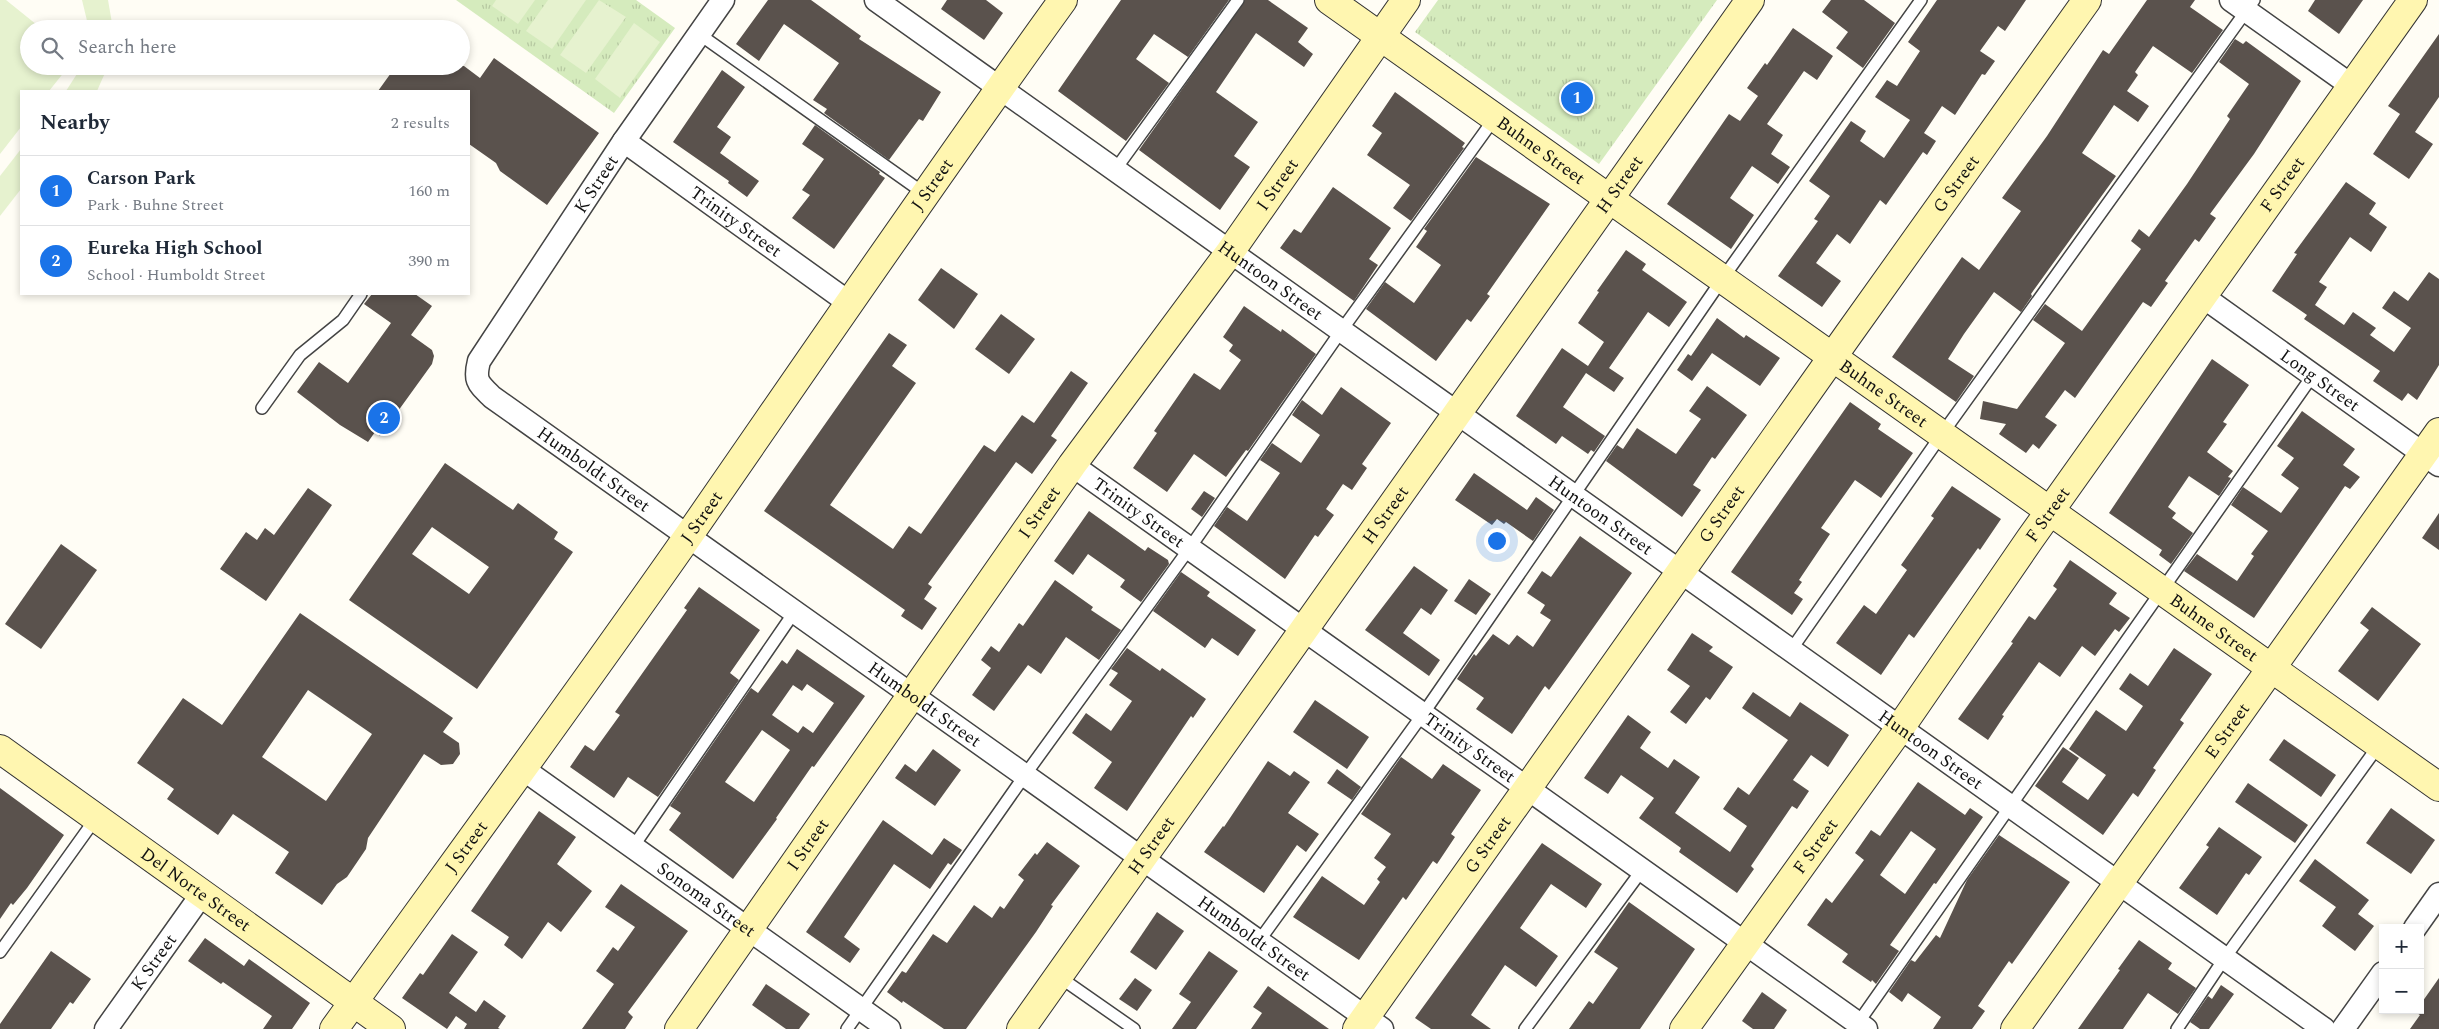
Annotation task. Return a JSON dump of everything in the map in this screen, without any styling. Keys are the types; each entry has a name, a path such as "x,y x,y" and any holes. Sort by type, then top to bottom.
{"street":[{"name":"K Street","path":"476,373 479,361 624,141 723,0"},
{"name":"J Street","path":"334,1029 523,769 688,535 848,302 1062,0"},
{"name":"Buhne Street","path":"1329,0 1494,119 1723,278 2439,787"},
{"name":"I Street","path":"679,1029 750,930 1072,465 1230,252 1379,36 1406,0"},
{"name":"H Street","path":"1021,1029 1750,0"},
{"name":"G Street","path":"1368,1025 1528,789 1833,356 2088,0"},
{"name":"F Street","path":"1684,1029 1900,728 2202,296 2413,0"},
{"name":"Huntoon Street","path":"889,4 1115,170 2324,1029"},
{"path":"2244,4 2352,86"},
{"name":"Trinity Street","path":"624,141 848,302"},
{"name":"Long Street","path":"2202,296 2431,459"},
{"name":"Humboldt Street","path":"476,373 478,383 492,397 1259,941 1368,1025"},
{"name":"E Street","path":"2015,1029 2271,668 2431,459 2439,432"},
{"name":"Trinity Street","path":"1072,465 1642,870 1747,942 1862,1026"},
{"name":"Del Norte Street","path":"0,749 392,1029"},
{"name":"Sonoma Street","path":"523,769 889,1029"},
{"name":"K Street","path":"106,1029 202,894"},
{"path":"2418,924 2439,894"},
{"path":"2343,1029 2379,979"}],"lane":[{"path":"1115,170 1238,0"},
{"path":"1259,941 1423,714 1723,278 1921,0"},
{"path":"1790,650 2244,4"},
{"path":"699,34 925,194"},
{"path":"847,1029 1025,775 1189,549 1341,331 1494,119"},
{"path":"262,408 300,355 344,320 360,295"},
{"path":"1862,1026 2010,805 2313,375"},
{"path":"633,847 795,611"},
{"path":"2177,1029 2224,959 2379,745"},
{"path":"0,952 96,818"},
{"path":"1525,1029 1642,870"},
{"path":"1058,976 1134,1029"}],"green space":[{"path":"0,0 6,0 31,20 20,20 20,75 62,75 50,90 20,90 20,128 0,154"},
{"path":"82,0 108,0 111,20 87,20"},
{"path":"456,0 636,0 675,28 614,113"},
{"path":"496,0 535,0 518,24 492,6"},
{"path":"548,0 586,0 552,49 526,31"},
{"path":"599,0 626,17 586,73 560,55"},
{"path":"1438,0 1717,0 1599,164 1415,32"},
{"path":"634,23 660,42 620,98 595,79"},
{"path":"76,75 104,75 97,90 67,90"},
{"path":"20,150 20,190 0,216 0,176"}],"building":[{"path":"768,0 811,0 861,36 859,39 941,92 923,121 919,119 889,160 824,113 827,109 813,100 839,63 784,24 759,61 736,44"},
{"path":"947,0 986,0 1003,13 984,40 941,9"},
{"path":"1121,0 1229,0 1188,57 1154,34 1136,59 1169,83 1126,141 1058,91"},
{"path":"1245,0 1268,0 1308,28 1298,42 1313,54 1304,67 1256,33 1216,92 1258,122 1234,156 1250,167 1220,210 1139,150"},
{"path":"1831,0 1864,0 1895,23 1863,68 1836,48 1848,32 1822,12"},
{"path":"1937,0 2026,0 2005,31 1998,26 1980,51 1995,61 1985,75 1982,74 1955,115 1942,106 1924,133 1936,141 1927,155 1923,152 1886,205 1880,200 1850,244 1837,234 1816,263 1841,281 1822,307 1778,276 1818,221 1814,219 1830,196 1809,181 1851,121 1866,131 1860,141 1884,158 1910,120 1875,97 1887,80 1897,86 1920,51 1908,42"},
{"path":"2147,0 2195,0 2190,7 2223,30 2192,73 2153,46 2135,72 2138,75 2127,91 2149,106 2138,122 2114,105 2082,153 2116,176 2031,294 2032,296 2021,312 1994,292 1964,334 1948,359 1974,376 1956,402 1892,357 1962,257 1979,270 2021,211 2002,198 2047,136 2103,50 2109,54"},
{"path":"2315,0 2363,0 2339,34 2308,11"},
{"path":"1793,28 1833,56 1817,80 1804,71 1767,124 1783,135 1771,154 1790,167 1778,184 1752,166 1730,198 1754,215 1731,249 1667,204 1729,114 1740,121 1758,96 1747,88 1765,63 1767,65"},
{"path":"2439,34 2439,97 2415,132 2433,144 2409,179 2373,154 2400,114 2388,106"},
{"path":"2235,39 2243,44 2246,41 2301,81 2254,154 2210,214 2216,218 2199,242 2195,239 2165,281 2168,283 2151,307 2143,302 2075,398 2065,390 2045,417 2057,425 2039,449 2033,444 2026,453 1999,434 2006,424 1980,419 1983,401 2017,409 2065,343 2033,320 2045,304 2082,331 2141,249 2131,241 2139,229 2149,237 2187,184 2230,119 2227,116 2249,84 2219,62"},
{"path":"494,58 599,133 547,205 500,171 496,163 470,145 470,90 379,90 390,75 470,75 470,70 480,78"},
{"path":"722,70 745,87 717,127 731,137 720,153 759,181 747,197 728,183 729,181 673,142"},
{"path":"1395,92 1465,143 1462,147 1464,148 1411,221 1393,208 1410,185 1367,155 1382,133 1372,126"},
{"path":"815,125 880,172 879,174 885,178 834,249 792,218 810,195 802,190 824,159 802,144"},
{"path":"1476,157 1550,204 1487,294 1490,296 1471,322 1467,319 1436,361 1366,309 1385,282 1414,303 1441,265 1416,247 1427,231 1424,229"},
{"path":"2346,182 2376,203 2369,214 2387,227 2371,252 2350,237 2319,282 2327,287 2315,305 2344,325 2353,312 2376,328 2370,335 2394,352 2411,328 2382,308 2394,291 2408,301 2429,272 2439,279 2439,365 2417,400 2408,393 2402,401 2373,381 2380,371 2304,319 2307,315 2272,291 2297,254 2294,253"},
{"path":"1333,187 1391,228 1369,259 1378,265 1354,301 1280,248 1294,229 1301,233"},
{"path":"1626,250 1646,264 1642,270 1687,302 1669,327 1648,312 1609,368 1624,378 1614,392 1586,373 1563,407 1605,436 1594,452 1591,450 1588,454 1562,436 1556,444 1516,416 1562,348 1588,366 1604,342 1578,323 1599,292 1597,291"},
{"path":"941,268 978,294 954,329 918,300"},
{"path":"371,295 416,295 432,306 411,335 432,350 434,356 432,364 380,436 375,432 368,442 340,425 297,392 319,362 348,383 391,323 364,304"},
{"path":"1244,306 1281,332 1282,329 1316,354 1248,451 1246,450 1226,477 1194,454 1167,492 1133,468 1157,433 1154,431 1194,373 1220,390 1241,360 1229,351 1233,345 1223,337"},
{"path":"1001,314 1035,339 1009,374 975,349"},
{"path":"1717,318 1744,338 1746,335 1780,358 1760,386 1712,353 1692,381 1677,370 1688,354 1691,356"},
{"path":"889,333 907,345 892,366 916,383 830,505 893,549 909,526 921,534 984,445 995,452 1022,415 1034,423 1071,371 1088,383 1051,436 1057,440 1032,474 1016,462 928,584 932,587 924,599 937,608 922,630 901,616 905,610 764,511"},
{"path":"2212,359 2249,385 2223,422 2227,424 2207,452 2233,471 2228,477 2231,478 2219,496 2189,476 2168,507 2176,513 2172,518 2193,533 2171,564 2159,555 2162,550 2109,513"},
{"path":"1707,386 1747,415 1715,459 1712,457 1693,485 1701,490 1682,517 1606,461 1617,445 1623,449 1637,428 1676,454 1701,419 1689,411"},
{"path":"1341,387 1391,423 1362,464 1367,468 1352,490 1343,484 1326,509 1334,515 1318,537 1315,535 1285,579 1214,526 1227,507 1247,521 1280,473 1260,460 1272,443 1301,463 1320,435 1292,415 1302,400 1322,415"},
{"path":"1850,402 1881,424 1878,429 1913,453 1881,498 1855,480 1821,528 1830,534 1799,580 1802,582 1794,593 1803,599 1792,615 1731,572"},
{"path":"2302,411 2355,449 2343,465 2360,477 2350,489 2345,486 2254,618 2184,571 2197,554 2237,581 2254,556 2251,554 2268,531 2231,505 2243,487 2281,513 2299,488 2281,475 2294,458 2277,446"},
{"path":"445,463 513,510 518,503 558,532 554,539 573,552 477,689 349,600","holes":["432,527 489,567 469,594 412,554"]},
{"path":"1474,473 1527,510 1536,497 1554,510 1533,541 1506,522 1504,524 1497,519 1492,525 1455,500"},
{"path":"1952,486 2001,519 1914,638 1909,634 1881,675 1836,643 1864,605 1876,614 1907,570 1901,565 1934,518 1931,516"},
{"path":"308,488 332,505 266,601 220,569 246,532 257,540 265,528 274,535"},
{"path":"1204,491 1215,498 1202,517 1191,509"},
{"path":"1089,511 1145,551 1148,547 1168,560 1169,564 1141,602 1120,587 1125,580 1088,554 1073,575 1054,561"},
{"path":"2439,513 2439,550 2422,538"},
{"path":"1580,536 1632,573 1549,690 1545,686 1512,734 1476,709 1484,698 1457,679 1474,654 1476,656 1493,634 1509,645 1517,635 1533,647 1551,620 1540,613 1545,605 1527,593 1542,571 1551,577"},
{"path":"61,544 97,570 41,649 5,624"},
{"path":"2070,560 2117,593 2109,604 2130,618 2119,632 2115,629 2095,656 2082,646 2060,677 2039,662 2002,715 2004,716 1988,740 1958,719 2013,643 2011,642 2029,616 2035,620 2057,589 2053,586"},
{"path":"1414,566 1448,590 1431,615 1421,608 1403,633 1440,660 1429,676 1365,630"},
{"path":"1181,572 1210,592 1207,596 1256,630 1238,656 1212,638 1205,648 1153,611"},
{"path":"1469,579 1491,594 1476,615 1454,601"},
{"path":"1055,580 1093,607 1091,610 1121,630 1099,660 1066,637 1041,674 1028,665 994,711 972,695 991,668 981,660 991,646 999,652 1019,623 1023,626"},
{"path":"699,587 760,630 730,673 739,680 658,797 628,777 614,798 570,767 585,745 594,751 620,715 615,712 687,610 684,608"},
{"path":"2372,607 2421,644 2378,701 2338,671 2369,630 2360,623"},
{"path":"300,613 453,718 443,732 459,743 460,754 453,764 441,765 424,754 368,838 366,849 347,877 337,884 322,905 275,873 289,852 233,814 218,835 167,799 174,789 137,763 183,698 222,725","holes":["308,690 372,734 326,801 262,757"]},
{"path":"1692,633 1713,647 1709,651 1733,667 1710,700 1706,697 1686,724 1670,712 1690,686 1667,670"},
{"path":"1127,648 1160,671 1162,668 1206,699 1193,718 1191,716 1127,811 1094,788 1112,762 1072,733 1086,713 1111,731 1132,701 1109,685 1118,673 1111,669"},
{"path":"2174,648 2212,674 2180,720 2184,723 2153,768 2156,770 2138,797 2133,793 2103,835 2035,786 2063,747 2079,758 2062,782 2088,800 2106,775 2069,749 2096,710 2126,731 2143,706 2119,689 2130,673 2148,686"},
{"path":"797,649 865,696 814,767 812,766 777,819 733,879 669,830 681,813 670,806 751,688 758,693 782,660 787,664","holes":["807,684 834,703 813,733 803,726 798,733 772,715 793,685 802,691","762,730 790,750 754,802 725,782"]},
{"path":"1753,692 1790,717 1800,702 1849,735 1828,767 1811,755 1793,780 1809,791 1797,809 1792,806 1751,866 1754,869 1737,893 1679,852 1681,848 1639,818 1654,798 1621,775 1608,794 1584,778 1628,715 1651,732 1640,748 1668,768 1674,759 1700,777 1675,813 1730,852 1747,826 1723,809 1738,787 1749,795 1788,740 1742,708"},
{"path":"1315,700 1369,737 1347,769 1293,732"},
{"path":"2284,739 2336,775 2321,797 2269,760"},
{"path":"933,749 961,770 935,806 895,778 905,764 916,772"},
{"path":"1401,757 1432,779 1443,764 1481,790 1451,834 1455,837 1437,864 1433,861 1406,900 1403,897 1359,960 1293,917 1322,876 1364,905 1380,882 1377,879 1386,867 1374,858 1391,834 1361,814"},
{"path":"1268,761 1290,776 1294,771 1310,782 1288,813 1319,834 1306,852 1297,845 1264,893 1204,852 1224,827"},
{"path":"1337,769 1361,787 1352,800 1327,783"},
{"path":"1918,782 1965,815 1970,808 1983,817 1890,945 1899,951 1876,984 1842,962 1848,954 1807,925 1826,898 1832,903 1864,860 1855,853 1871,830 1880,836","holes":["1911,831 1936,849 1905,894 1880,875"]},
{"path":"2248,783 2308,825 2295,843 2235,802"},
{"path":"0,788 64,835 27,888 13,905 11,903 0,919"},
{"path":"2391,808 2435,840 2411,874 2366,843"},
{"path":"539,811 576,837 557,864 592,891 561,932 548,922 522,959 504,945 509,937 471,911"},
{"path":"883,820 932,855 944,838 962,850 951,865 948,863 930,889 894,864 844,937 860,949 850,963 806,932"},
{"path":"2219,827 2262,857 2249,875 2246,873 2217,915 2179,888 2209,847 2206,845"},
{"path":"1999,835 2070,882 2012,964 2009,961 1978,1006 1985,1011 1972,1029 1933,1029 1941,1017 1908,993 1902,1002 1889,992 1911,960 1915,962 1936,935 1940,938 1967,880"},
{"path":"1047,842 1080,866 1051,905 1053,906 1036,932 966,1029 944,1029 887,992 902,971 906,973 933,934 947,943 974,905 992,918 1000,906 1004,909 1024,880 1018,875 1035,853 1037,855"},
{"path":"1542,843 1602,884 1586,908 1551,884 1520,928 1558,956 1536,987 1505,965 1471,1015 1491,1029 1431,1029 1415,1018"},
{"path":"2315,859 2369,900 2358,914 2374,926 2355,951 2322,926 2336,907 2299,881"},
{"path":"621,884 688,931 628,1012 633,1017 625,1029 582,1029 614,984 596,971 613,947 618,951 635,927 605,907"},
{"path":"1629,902 1695,949 1640,1029 1569,1029 1589,1001 1593,1004 1618,968 1594,952"},
{"path":"1157,912 1184,931 1156,970 1130,952"},
{"path":"452,934 478,952 449,993 476,1012 484,1000 506,1016 498,1028 500,1029 464,1029 467,1024 456,1016 447,1029 402,998 420,973 423,975"},
{"path":"205,938 244,966 249,959 310,1003 292,1029 263,1029 272,1016 223,982 221,984 188,961"},
{"path":"2139,940 2172,963 2168,969 2196,988 2178,1014 2148,993 2123,1029 2078,1029 2120,970 2118,969"},
{"path":"51,951 91,979 73,1004 70,1002 51,1029 0,1029 0,1024"},
{"path":"1209,951 1238,971 1196,1029 1172,1029 1191,1002 1179,994"},
{"path":"1135,978 1152,990 1137,1011 1119,999"},
{"path":"2439,978 2439,1029 2410,1029 2420,1015 2418,1014 2424,1014 2424,999"},
{"path":"766,984 810,1014 799,1029 786,1029 752,1005"},
{"path":"2221,985 2234,994 2209,1029 2200,1029 2190,1022 2208,996 2212,999"},
{"path":"1268,986 1329,1029 1251,1029 1262,1013 1253,1007"},
{"path":"1762,992 1787,1010 1774,1029 1753,1029 1742,1021"}],"place":[{"name":"Carson Park","path":"1577,98"},
{"name":"Eureka High School","path":"384,418"}]}
